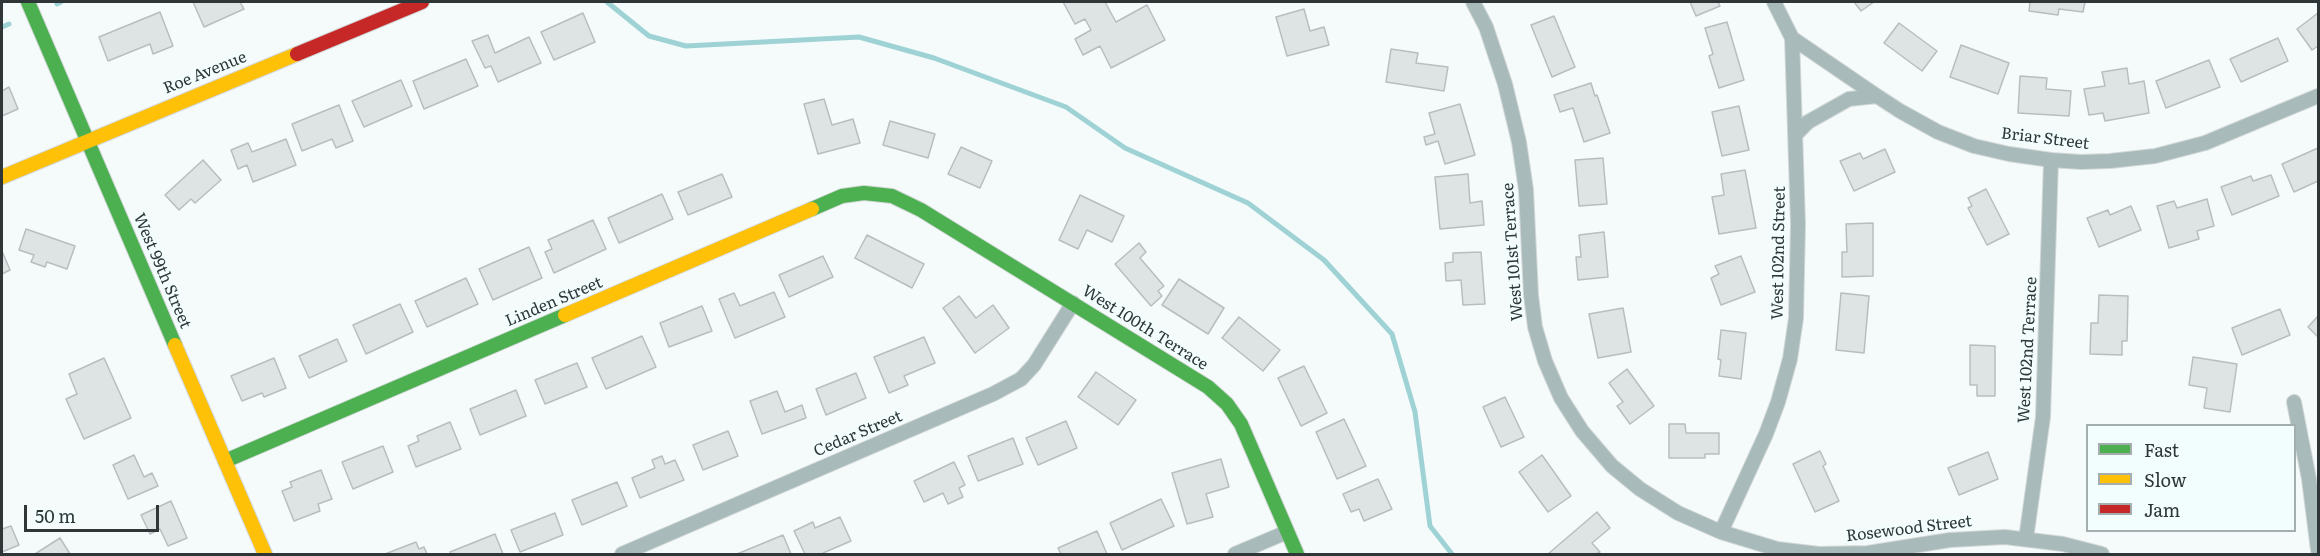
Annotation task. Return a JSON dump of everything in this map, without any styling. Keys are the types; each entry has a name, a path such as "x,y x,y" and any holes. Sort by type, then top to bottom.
{"street":[{"name":"West 99th Street","path":"28,2 265,555"},
{"name":"Roe Avenue","path":"2,177 87,139 422,2"},
{"name":"West 101st Terrace","path":"1473,2 1486,27 1505,84 1519,142 1526,190 1531,295 1535,327 1545,361 1561,398 1582,431 1612,466 1640,489 1678,513 1721,531"},
{"name":"West 102nd Street","path":"1721,531 1766,434 1790,359 1796,318 1798,270 1792,38 1774,2"},
{"name":"Briar Street","path":"1792,38 1900,111 1938,132 1974,146 2051,160 2081,162 2155,156 2205,143 2319,96"},
{"path":"1795,135 1808,122 1849,99 1877,96"},
{"name":"West 102nd Terrace","path":"2026,539 2044,405 2051,160"},
{"name":"Linden Street","path":"225,462 842,196 864,192 899,199"},
{"name":"West 100th Terrace","path":"899,199 1208,387 1227,404 1240,424 1297,555"},
{"name":"Cedar Street","path":"622,555 993,394 1021,379 1034,365 1073,303"},
{"path":"2294,402 2309,479 2319,550"},
{"name":"Rosewood Street","path":"1721,531 1777,549 1819,554 1868,553 1973,537 2005,537 2063,544 2102,555"},
{"path":"1235,555 1287,532"}],"building":[{"path":"193,2 240,2 244,9 204,27"},
{"path":"1063,2 1105,2 1116,22 1147,5 1165,40 1111,68 1100,46 1083,55 1075,39 1091,30 1085,19 1075,24"},
{"path":"1690,2 1718,2 1720,6 1696,16"},
{"path":"1854,2 1874,2 1861,11"},
{"path":"2030,2 2085,2 2083,12 2059,9 2058,15 2029,11"},
{"path":"1304,9 1310,31 1324,27 1329,45 1287,56 1276,17"},
{"path":"160,12 173,46 153,54 150,44 108,61 99,37"},
{"path":"583,13 595,42 554,60 541,32"},
{"path":"2318,13 2318,46 2312,50 2297,29"},
{"path":"1554,16 1575,67 1552,77 1531,25"},
{"path":"1727,22 1744,80 1719,88 1709,56 1713,54 1705,28"},
{"path":"1899,23 1937,51 1922,71 1884,43"},
{"path":"488,35 495,53 529,37 541,63 498,82 491,66 485,68 472,41"},
{"path":"2278,38 2288,61 2241,82 2230,59"},
{"path":"1961,45 2009,63 1998,94 1950,77"},
{"path":"1391,49 1418,53 1416,63 1448,67 1444,91 1386,82"},
{"path":"466,59 478,86 424,109 413,81"},
{"path":"2209,60 2220,87 2166,108 2156,81"},
{"path":"2127,68 2129,84 2144,81 2149,113 2105,121 2103,113 2089,115 2084,89 2105,86 2102,72"},
{"path":"2020,76 2047,78 2046,89 2071,91 2069,116 2018,113"},
{"path":"401,80 412,106 364,127 352,101"},
{"path":"1591,83 1610,133 1584,142 1573,108 1560,112 1554,95"},
{"path":"9,87 18,109 2,116 2,91"},
{"path":"824,99 832,125 853,119 860,143 818,154 804,104"},
{"path":"1460,104 1475,155 1445,164 1438,141 1426,145 1424,137 1435,134 1429,113"},
{"path":"339,105 353,141 336,148 332,139 302,151 292,124"},
{"path":"1739,106 1749,150 1722,156 1712,112"},
{"path":"890,121 935,134 928,158 883,145"},
{"path":"286,139 296,165 253,182 247,165 238,169 231,150 248,143 252,152"},
{"path":"961,147 992,161 980,188 948,174"},
{"path":"2318,148 2318,181 2294,192 2282,164"},
{"path":"1885,149 1895,172 1854,191 1840,161 1860,153 1863,159"},
{"path":"1603,158 1607,204 1579,206 1575,160"},
{"path":"203,160 221,180 195,203 191,199 179,210 165,195"},
{"path":"1745,170 1756,228 1719,234 1712,197 1724,195 1721,174"},
{"path":"722,174 732,197 688,215 678,192"},
{"path":"1468,174 1470,203 1482,201 1484,225 1440,229 1435,177"},
{"path":"2271,175 2279,196 2232,215 2221,187 2251,176 2253,181"},
{"path":"1986,189 2009,234 1987,245 1968,208 1972,206 1968,198"},
{"path":"662,194 673,219 619,243 608,218"},
{"path":"1080,195 1124,216 1112,242 1087,230 1078,249 1059,240"},
{"path":"2207,199 2214,226 2197,231 2199,239 2169,248 2157,206 2174,201 2177,208"},
{"path":"2131,206 2141,230 2099,247 2087,218 2108,210 2110,215"},
{"path":"593,220 606,249 554,273 545,252 552,249 548,240"},
{"path":"1873,223 1873,276 1842,277 1842,252 1847,252 1846,224"},
{"path":"26,229 75,246 67,269 47,262 45,267 31,262 34,255 19,250"},
{"path":"1604,232 1608,277 1578,280 1576,257 1581,257 1579,235"},
{"path":"867,235 924,264 912,288 855,258"},
{"path":"1139,243 1146,252 1140,258 1164,286 1158,291 1162,296 1151,306 1115,264"},
{"path":"529,247 542,278 493,300 479,269"},
{"path":"2,251 10,270 2,274"},
{"path":"1481,252 1485,304 1463,305 1461,280 1446,281 1445,263 1453,262 1453,253"},
{"path":"823,256 833,277 789,297 779,275"},
{"path":"1741,256 1755,292 1721,305 1711,278 1719,274 1715,266"},
{"path":"466,278 478,304 427,327 415,301"},
{"path":"1179,279 1224,308 1208,334 1162,305"},
{"path":"774,292 785,317 735,338 719,299 734,293 740,306"},
{"path":"1841,293 1869,296 1864,353 1836,350"},
{"path":"2099,295 2128,296 2127,341 2122,341 2122,355 2090,354 2091,323 2098,323"},
{"path":"959,296 976,318 993,305 1009,328 975,353 943,308"},
{"path":"400,304 413,332 366,354 353,325"},
{"path":"702,306 712,331 669,347 660,323"},
{"path":"1623,308 1631,352 1598,358 1589,314"},
{"path":"2280,309 2290,335 2242,355 2232,328"},
{"path":"2318,316 2318,337 2308,327"},
{"path":"1239,317 1280,350 1263,371 1222,338"},
{"path":"1721,330 1746,333 1741,379 1719,376"},
{"path":"642,336 656,367 606,389 592,358"},
{"path":"924,337 935,363 904,376 908,385 889,393 874,357"},
{"path":"337,339 347,361 309,378 299,356"},
{"path":"1970,345 1995,346 1995,396 1977,396 1977,385 1970,385"},
{"path":"2193,357 2237,364 2230,412 2204,408 2207,388 2189,385"},
{"path":"104,358 131,418 84,439 66,399 77,394 69,374"},
{"path":"274,358 286,388 264,397 262,393 242,401 231,376"},
{"path":"577,363 587,387 545,404 535,380"},
{"path":"1304,366 1327,413 1301,426 1278,378"},
{"path":"1627,369 1654,406 1630,424 1617,406 1623,402 1609,383"},
{"path":"1096,372 1136,400 1118,425 1078,397"},
{"path":"856,373 866,398 826,415 816,389"},
{"path":"516,390 526,416 480,435 470,409"},
{"path":"777,391 785,412 802,405 806,418 762,434 750,401"},
{"path":"1505,397 1524,437 1501,447 1483,407"},
{"path":"1344,419 1366,466 1337,479 1316,432"},
{"path":"1066,421 1077,448 1038,465 1026,438"},
{"path":"450,422 461,449 416,467 408,446 419,441 417,436"},
{"path":"1669,424 1685,424 1686,433 1719,433 1719,454 1705,454 1705,458 1669,458"},
{"path":"728,431 738,456 703,470 693,445"},
{"path":"1013,438 1023,464 978,481 968,456"},
{"path":"383,446 393,472 353,489 342,462"},
{"path":"1820,451 1826,464 1823,466 1839,501 1815,512 1793,464"},
{"path":"1988,452 1998,479 1959,495 1948,468"},
{"path":"134,455 144,477 152,473 158,486 128,499 113,465"},
{"path":"1542,455 1571,496 1548,512 1519,472"},
{"path":"662,456 665,464 675,460 684,480 640,498 632,478 655,468 652,460"},
{"path":"1221,459 1229,487 1206,494 1213,517 1187,524 1172,473"},
{"path":"954,462 965,485 959,488 963,497 948,504 943,493 924,502 914,481"},
{"path":"321,470 332,499 318,504 320,511 294,521 282,491 292,487 290,482"},
{"path":"1378,479 1392,509 1364,521 1359,509 1351,512 1343,494"},
{"path":"617,482 627,506 582,525 572,500"},
{"path":"1161,499 1174,526 1122,550 1110,523"},
{"path":"171,501 187,538 168,546 160,529 150,534 141,515"},
{"path":"1597,512 1610,528 1592,543 1600,552 1596,554 1548,554"},
{"path":"555,513 563,535 520,552 511,530"},
{"path":"840,517 851,541 824,554 805,554 794,531 813,522 815,528"},
{"path":"11,526 19,545 2,552 2,529"},
{"path":"1097,531 1107,554 1061,554 1058,548"},
{"path":"495,534 503,554 451,554 450,552"},
{"path":"783,535 791,554 737,554"},
{"path":"60,538 70,554 35,554"},
{"path":"416,542 419,549 424,547 427,554 385,554"}],"waterway":[{"path":"57,4 61,2"},
{"path":"607,2 649,36 686,46 859,37 934,58 1066,107 1125,148 1248,203 1324,260 1392,334 1415,412 1430,526 1452,554"},
{"path":"2,27 9,24"}],"traffic: fast":[{"path":"28,2 175,345"},
{"path":"812,209 842,196 864,193 892,196 921,210 1208,387 1227,404 1241,424 1297,554"},
{"path":"225,461 565,315"}],"traffic: slow":[{"path":"2,177 297,54"},
{"path":"565,315 812,209"},
{"path":"175,345 265,554"}],"traffic: jam":[{"path":"297,54 422,2"}]}
